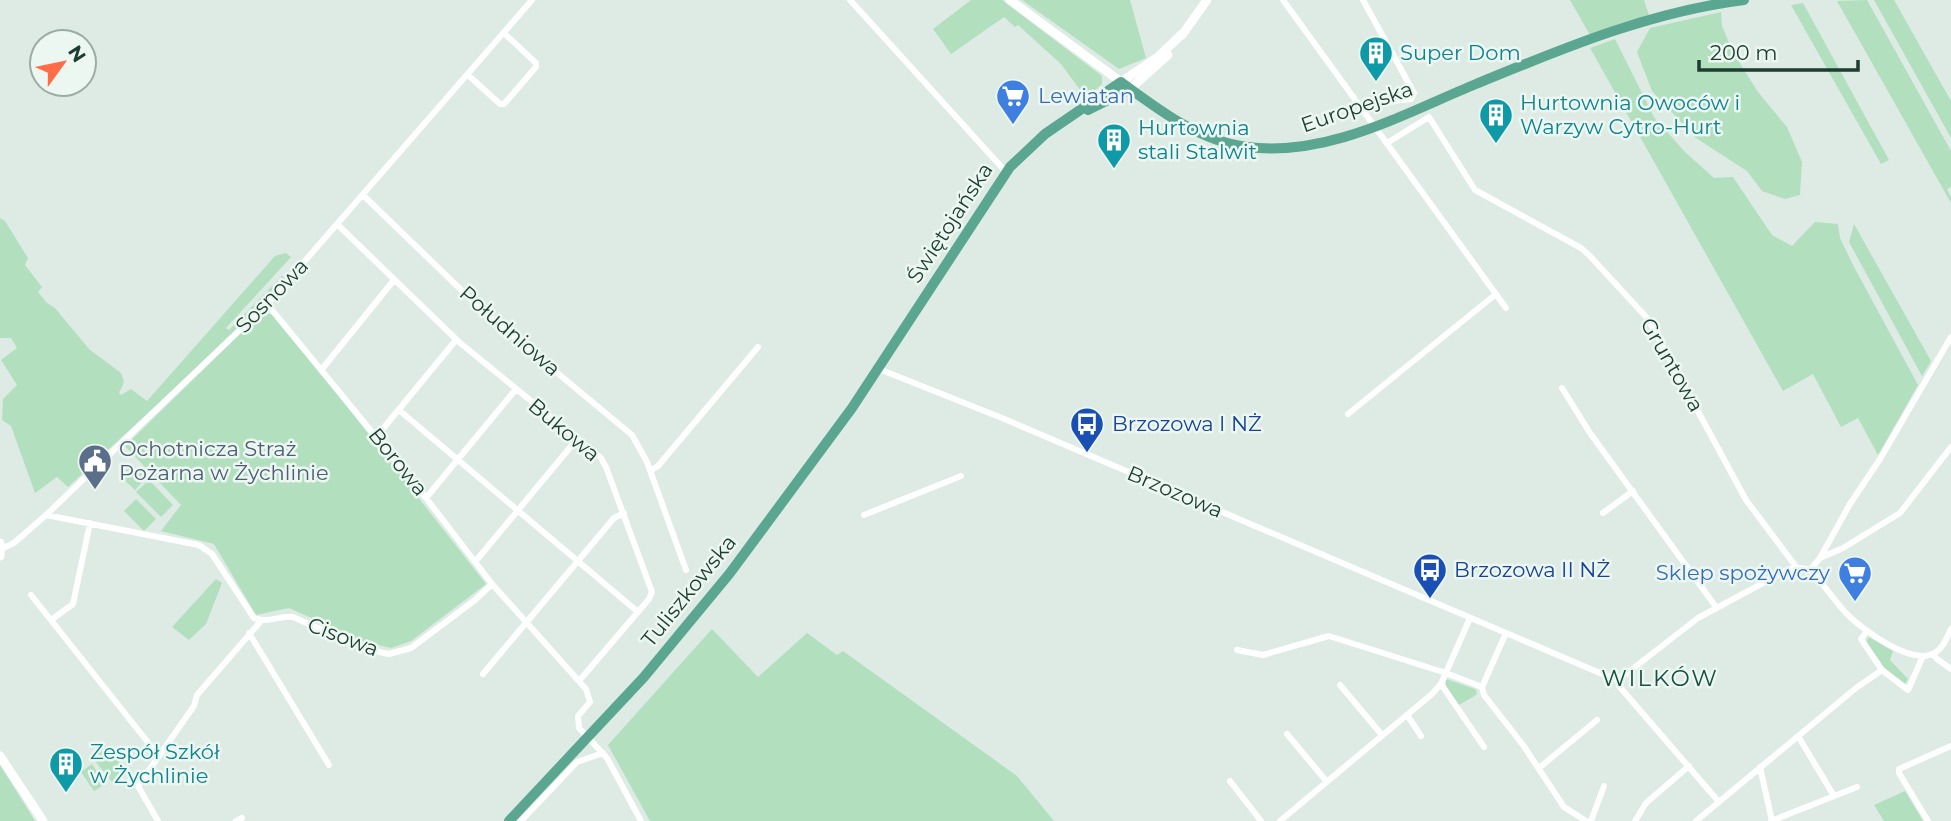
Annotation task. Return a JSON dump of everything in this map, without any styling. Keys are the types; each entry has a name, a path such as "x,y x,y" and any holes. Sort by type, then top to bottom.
{"main road":[{"name":"Europejska","path":"1126,86 1208,137 1246,147 1280,149 1310,146 1374,126 1621,27 1678,12 1744,0"},
{"name":"Świętojańska","path":"879,369 1006,172 1033,144 1072,115 1126,86"},
{"name":"Tuliszkowska","path":"509,821 644,677 714,593 879,369"}],"street":[{"name":"Sosnowa","path":"0,549 14,543 46,515 267,304 364,196 532,0"},
{"path":"850,0 1006,172"},
{"name":"Europejska","path":"1010,0 1126,86"},
{"name":"Świętojańska","path":"1126,86 1184,32 1207,0"},
{"path":"1283,0 1506,308"},
{"path":"1363,0 1414,93 1411,99 1378,104 1364,111"},
{"path":"468,75 500,104 504,104 536,67 536,63 504,33"},
{"name":"Gruntowa","path":"1387,142 1429,117 1475,190 1581,248 1589,255 1648,319 1746,499 1797,568"},
{"name":"Południowa","path":"364,196 483,311 629,432 650,471 686,570"},
{"name":"Bukowa","path":"338,225 456,340 605,464 652,588 651,596 579,681"},
{"path":"322,369 394,280"},
{"path":"1348,414 1496,294"},
{"name":"Borowa","path":"267,304 377,436 492,584 579,681"},
{"path":"1810,570 1820,558 1951,337"},
{"path":"377,436 456,340"},
{"path":"650,471 658,466 758,347"},
{"name":"Brzozowa","path":"879,369 1002,418 1618,679"},
{"path":"1562,388 1590,433 1716,607"},
{"path":"426,498 516,389"},
{"path":"399,410 638,612"},
{"path":"475,562 577,439"},
{"path":"1820,558 1833,554 1900,513 1951,447"},
{"path":"864,515 961,475"},
{"path":"1603,513 1633,491"},
{"path":"483,674 577,560 614,518 624,513"},
{"path":"46,515 204,548 215,559 254,618 261,621 197,695 194,706 138,786 158,821"},
{"path":"51,620 73,604 90,523"},
{"path":"1719,802 1619,685 1618,679 1690,623 1786,571 1797,568 1810,570 1846,613 1867,631 1900,650 1923,656 1933,654 1941,647 1951,629"},
{"name":"Cisowa","path":"261,621 293,617 365,649 389,654 411,648 492,584"},
{"path":"31,595 158,755"},
{"path":"1280,821 1432,694 1441,684 1470,618"},
{"path":"1867,631 1861,639 1882,670 1908,690 1923,656"},
{"path":"249,633 329,765"},
{"path":"1506,633 1482,687 1485,699 1539,768 1567,810 1589,821 1604,786"},
{"path":"1237,650 1263,656 1329,636 1482,687"},
{"path":"1933,654 1951,669"},
{"path":"1696,821 1856,688 1882,670"},
{"path":"579,681 589,695 590,702 576,721 603,753 641,821"},
{"path":"1441,684 1484,747"},
{"path":"1339,685 1382,735"},
{"path":"1407,715 1421,736"},
{"path":"1539,768 1597,720"},
{"path":"1287,734 1326,782"},
{"path":"1798,736 1834,796"},
{"path":"1928,821 1899,769 1951,746"},
{"path":"521,821 577,762 603,753"},
{"path":"0,757 43,821"},
{"path":"1635,821 1649,799 1689,766"},
{"path":"1760,767 1772,821 1857,787"},
{"path":"1230,781 1261,821"}],"green space":[{"path":"971,0 1002,0 1102,76 1102,84 1086,98 1061,64 1018,25 1015,27 1004,17 951,54 933,29"},
{"path":"1022,0 1130,0 1146,58 1119,69"},
{"path":"1570,0 1644,0 1649,15 1590,35"},
{"path":"1867,0 1951,151 1951,187 1947,189 1951,203 1837,1"},
{"path":"1874,0 1894,0 1951,101 1951,138"},
{"path":"1803,3 1889,160 1881,164 1791,5"},
{"path":"1721,12 1722,26 1734,54 1758,92 1787,127 1802,162 1800,195 1785,199 1762,191 1747,171 1696,138 1652,91 1637,52 1650,28"},
{"path":"1615,39 1654,117 1684,151 1714,178 1733,177 1772,235 1792,246 1815,222 1838,224 1840,238 1853,265 1918,385 1878,455 1858,418 1841,427 1813,374 1783,391 1590,48"},
{"path":"0,218 5,221 28,258 25,265 42,287 38,292 89,349 121,373 124,382 119,393 121,395 131,389 147,401 275,256 286,253 291,257 226,328 229,330 282,276 287,280 68,487 57,477 35,493 11,426 2,420 3,399 17,385 1,360 17,348 11,338 0,338"},
{"path":"1854,224 1931,361 1922,376 1849,242"},
{"path":"268,313 276,316 486,584 411,641 391,648 365,642 289,608 256,615 214,544 161,531 181,505 125,446 238,336"},
{"path":"132,464 146,478 135,490 120,476"},
{"path":"149,480 173,505 161,517 136,492"},
{"path":"136,499 156,519 144,531 124,511"},
{"path":"216,579 222,583 206,624 189,640 172,627"},
{"path":"712,629 758,677 807,633 837,655 843,651 1017,776 1054,821 650,821 608,745"},
{"path":"1869,637 1893,651 1890,660 1908,679 1905,684 1885,671 1866,642"},
{"path":"1446,679 1475,689 1476,695 1459,705 1446,686"},
{"path":"105,745 127,772 113,783 91,756"},
{"path":"92,764 105,784 94,791 81,772"},
{"path":"0,765 35,821 0,821"},
{"path":"1905,791 1923,821 1884,821 1874,805"}],"place":[{"name":"Super Dom","path":"1376,83"},
{"name":"Lewiatan","path":"1013,126"},
{"name":"Hurtownia Owoców i Warzyw Cytro-Hurt","path":"1496,145"},
{"name":"Hurtownia stali Stalwit","path":"1114,170"},
{"name":"Brzozowa I NŻ","path":"1087,454"},
{"name":"Ochotnicza Straż Pożarna w Żychlinie","path":"95,491"},
{"name":"Brzozowa II NŻ","path":"1430,600"},
{"name":"Sklep spożywczy","path":"1855,603"},
{"name":"Zespół Szkół w Żychlinie","path":"66,794"}],"district":[{"name":"WILKÓW","path":"1660,678"}]}
